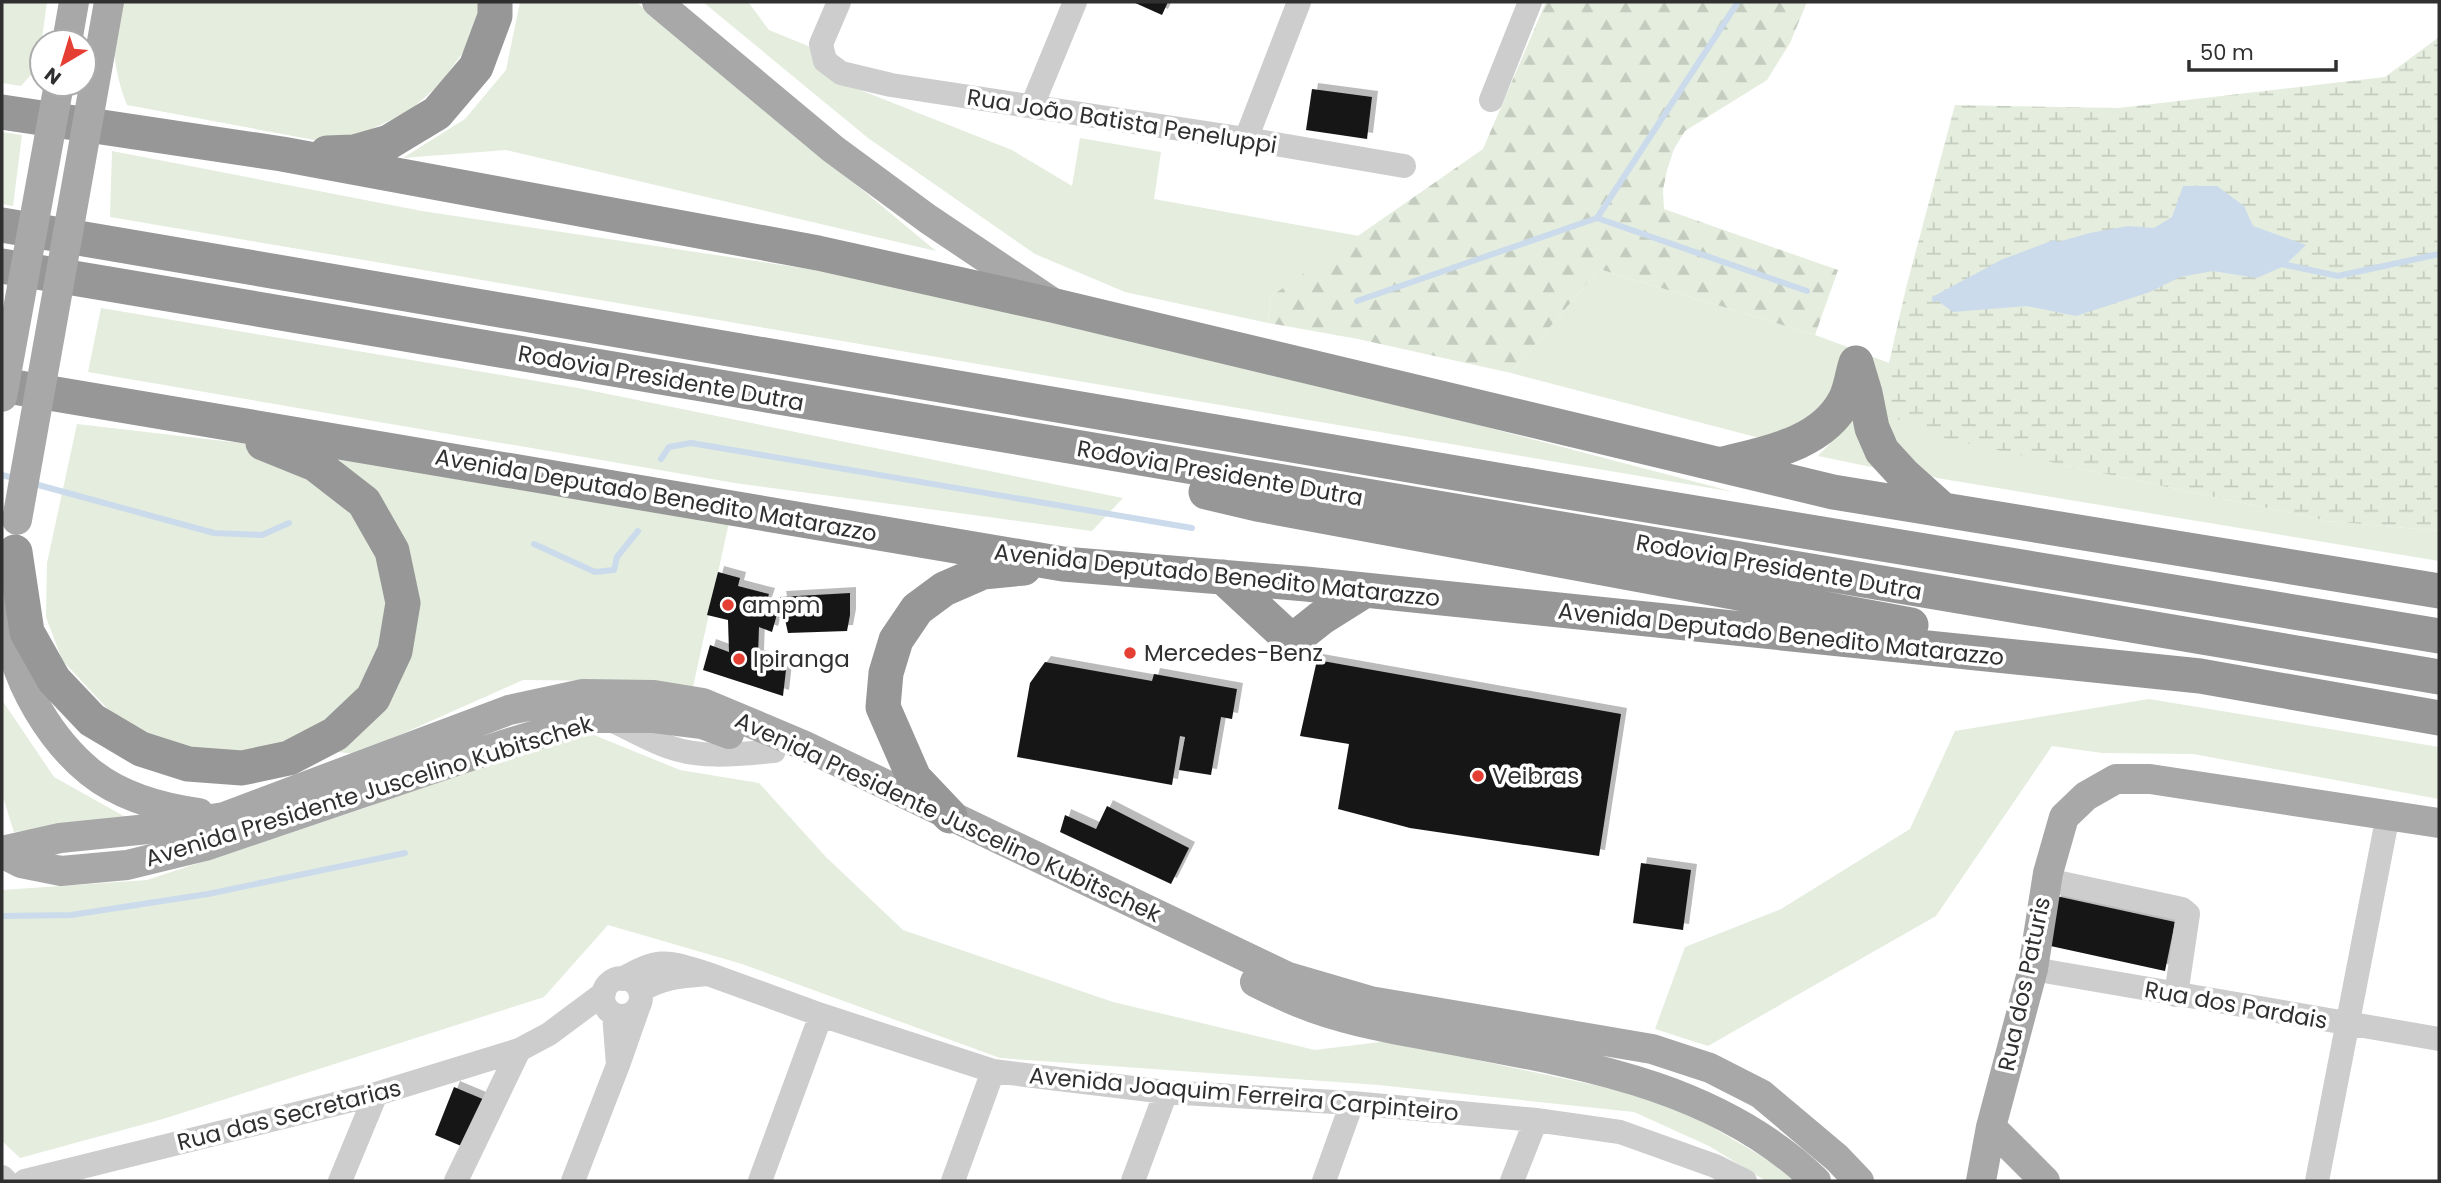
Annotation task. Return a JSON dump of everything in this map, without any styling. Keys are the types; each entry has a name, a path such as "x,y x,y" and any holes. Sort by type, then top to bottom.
{"highway":[{"path":"282,154 354,152 389,142 437,113 476,67 495,16 495,2"},
{"path":"2,112 282,154 818,253 1056,306 1833,492 2439,591"},
{"name":"Rodovia Presidente Dutra","path":"2,225 1570,492 2439,636"},
{"name":"Rodovia Presidente Dutra","path":"2,266 2439,677"},
{"path":"1717,465 1775,450 1821,430 1846,398 1856,363 1872,428 1882,451 1943,510"},
{"name":"Avenida Deputado Benedito Matarazzo","path":"2,385 1063,564 1364,590 2200,676 2439,718"},
{"path":"882,416 1257,504 1775,602 2200,676"},
{"path":"16,536 27,632 54,680 92,720 141,749 188,764 242,768 289,758 335,734 373,698 395,651 403,603 392,551 364,502 315,464 198,418"},
{"path":"950,816 914,778 883,707 886,673 896,640 917,609 943,589 983,572 1063,564"},
{"path":"1223,577 1292,641 1364,590"}],"main road":[{"path":"69,28 74,2"},
{"path":"109,2 16,536 10,635 24,686 51,731 91,773 133,797 170,809 224,817"},
{"path":"657,2 833,149 928,219 1056,306"},
{"path":"2,397 56,98"},
{"name":"Avenida Presidente Juscelino Kubitschek","path":"2,852 60,838 148,829 224,817 509,710 583,694 654,695 702,703 803,745 1288,976 1370,1001 1652,1049 1710,1068 1761,1094 1837,1158 1859,1181"},
{"name":"Avenida Presidente Juscelino Kubitschek","path":"2,852 21,863 61,871 127,865 205,846 592,718 654,718 702,724 821,771 1300,1003 1375,1025 1530,1055 1635,1080 1703,1104 1762,1136 1816,1181"},
{"name":"Rua dos Paturis","path":"1981,1181 1991,1127 2033,970 2047,880 2064,817 2086,796 2116,779 2150,779 2388,815"},
{"path":"2388,815 2439,823"},
{"path":"1991,1127 2046,1181"}],"street":[{"name":"Rua João Batista Peneluppi","path":"839,2 821,44 825,61 841,73 891,85 1404,166"},
{"path":"1032,106 1075,2"},
{"path":"1246,139 1299,2"},
{"path":"1491,100 1530,2"},
{"path":"2317,1181 2388,815"},
{"path":"2047,880 2182,909 2188,914 2176,995"},
{"name":"Rua dos Pardais","path":"2033,970 2439,1039"},
{"name":"Avenida Joaquim Ferreira Carpinteiro","path":"622,1000 654,982 671,977 708,974 821,1015 993,1071 1166,1092 1536,1120 1620,1132 1712,1174 1745,1181"},
{"path":"573,1181 618,1065 622,1000"},
{"name":"Rua das Secretarias","path":"25,1181 376,1094 519,1050 622,1000"},
{"path":"760,1181 821,1015"},
{"path":"456,1181 519,1050"},
{"path":"953,1181 993,1071"},
{"path":"1133,1181 1166,1092"},
{"path":"340,1181 376,1094"},
{"path":"1324,1181 1352,1104"},
{"path":"1512,1181 1536,1120"},
{"path":"2,1177 6,1181"}],"green space":[{"path":"2,2 47,2 43,28 28,28 28,78 21,86 2,83"},
{"path":"115,2 484,2 471,41 441,83 408,112 361,134 325,142 127,105 114,54"},
{"path":"520,2 636,2 936,251 506,150 403,158 465,119 506,70"},
{"path":"703,2 748,2 769,30 813,48 855,88 1012,150 1072,186 1080,138 1161,152 1154,199 1359,236 1270,297 1268,323 1125,292 1035,254 868,138"},
{"path":"1546,2 1807,2 1790,43 1767,80 1685,131 1674,149 1663,190 1664,209 1838,270 1815,335 1599,269 1511,373 1358,339 1268,323 1270,297 1483,149"},
{"path":"2439,37 2439,531 2328,521 2068,466 1922,433 1889,414 1889,363 1906,288 1955,105 2118,108 2385,77"},
{"path":"2,132 22,135 13,206 2,204"},
{"path":"112,151 422,211 983,295 1734,492 110,217"},
{"path":"1599,269 1856,350 1825,418 1775,442 1511,373"},
{"path":"101,308 578,388 1123,498 1092,531 735,483 88,372"},
{"path":"1860,352 1889,363 1889,414 2068,466 2328,521 2439,531 2439,561 1937,478 1909,469 1897,459"},
{"path":"1861,405 1881,469 1818,456 1844,429"},
{"path":"77,424 379,459 731,513 693,687 609,681 523,680 357,754 278,746 243,755 184,754 118,720 62,660 46,617 47,563"},
{"path":"2149,699 2439,747 2439,799 2193,754 2102,753 2052,746 1936,916 1708,1046 1655,1029 1685,947 1781,909 1910,829 1955,731"},
{"path":"2,700 54,777 138,824 57,827 14,832 2,794"},
{"path":"594,735 680,770 759,783 826,857 903,930 1113,1002 1315,1050 1388,1041 1636,1094 1697,1118 1803,1181 1766,1181 1709,1146 1634,1112 1378,1085 1000,1058 742,964 608,925 544,997 163,1119 20,1158 2,1141 2,890 147,880 365,808 528,744"}],"water":[{"path":"2183,186 2217,186 2244,206 2253,226 2306,245 2284,266 2257,278 2213,271 2180,277 2150,292 2076,316 2027,306 1953,312 1935,299 2004,262 2054,243 2128,226 2154,228 2172,217"}],"building":[{"path":"1133,2 1168,2 1162,15"},
{"path":"1312,89 1372,97 1367,139 1306,130"},
{"path":"718,572 740,578 738,586 769,594 766,603 779,607 772,632 759,627 758,656 787,661 783,696 703,670 710,645 729,652 728,620 707,615"},
{"name":"Ipiranga","path":"850,593 847,631 788,633 780,597"},
{"name":"Veibras","path":"1317,660 1621,714 1599,856 1410,828 1338,809 1349,744 1300,736"},
{"path":"1045,662 1152,681 1154,674 1237,689 1232,719 1221,717 1211,775 1179,770 1185,737 1180,736 1172,785 1017,757 1030,683"},
{"path":"1107,806 1189,848 1171,884 1060,832 1065,815 1096,829"},
{"path":"1641,863 1691,870 1683,930 1633,923"},
{"path":"2056,896 2175,922 2165,971 2046,945"},
{"path":"454,1087 485,1100 466,1148 435,1135"}],"waterway":[{"path":"1597,218 1738,2"},
{"path":"1357,301 1597,218 1807,291"},
{"path":"1935,299 2004,262 2054,243 2057,245"},
{"path":"2277,263 2338,276 2439,254"},
{"path":"661,459 669,447 691,443 1192,528"},
{"path":"2,475 17,479"},
{"path":"31,483 214,533 262,535 289,523"},
{"path":"534,544 595,572 614,570 617,557 638,531"},
{"path":"2,916 71,915 208,894 405,853"}],"place":[{"name":"ampm","path":"728,605"},
{"name":"Mercedes-Benz","path":"1130,653"},
{"name":"Ipiranga","path":"739,659"},
{"name":"Veibras","path":"1478,776"}]}
